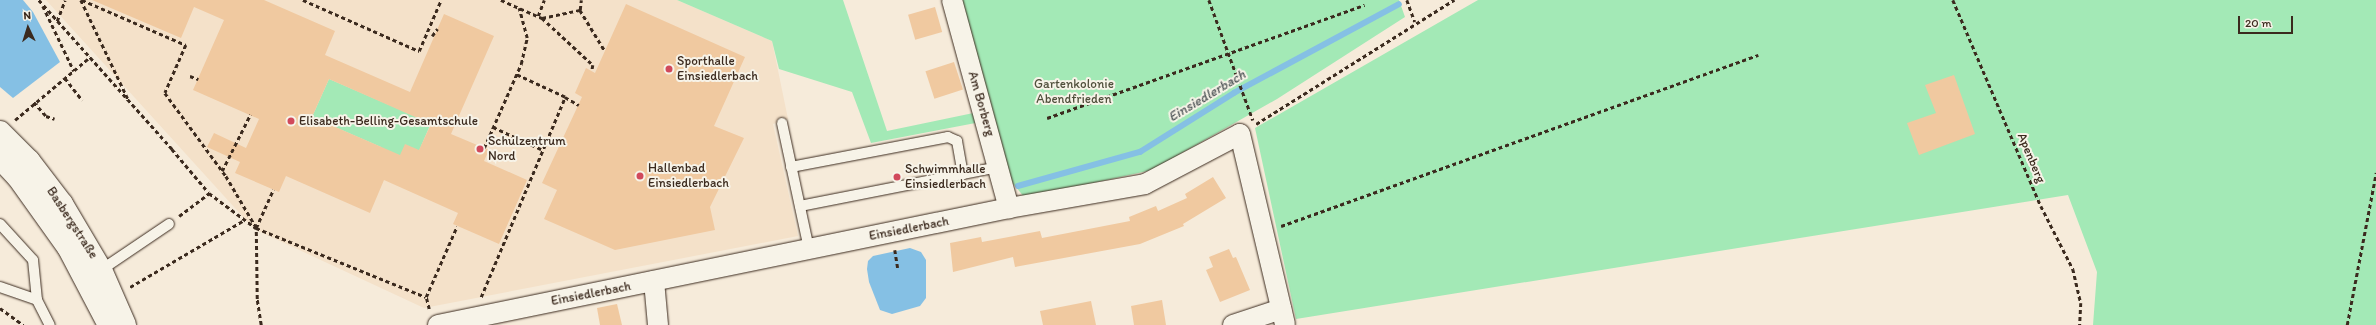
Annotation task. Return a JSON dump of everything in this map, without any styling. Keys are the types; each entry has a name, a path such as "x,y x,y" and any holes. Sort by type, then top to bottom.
{"main road":[{"name":"Basbergstraße","path":"0,133 28,161 62,204 101,270 125,325"},
{"name":"Basbergstraße","path":"0,158 18,177 68,248 109,325"}],"street":[{"name":"Am Borberg","path":"952,0 1009,208"},
{"name":"Einsiedlerbach","path":"438,325 1009,208 1146,184 1248,129"},
{"path":"1233,325 1283,316 1263,233 1248,129"},
{"path":"654,281 658,325"}],"lane":[{"path":"782,123 810,249"},
{"path":"791,167 948,137 957,141 963,174"},
{"path":"800,206 999,167"},
{"path":"0,224 33,260 38,300 50,325"},
{"path":"101,270 169,224"},
{"path":"0,286 38,300"}],"path":[{"path":"57,21 65,0"},
{"path":"82,0 129,102"},
{"path":"82,0 186,45 165,93 222,171 256,228"},
{"path":"303,0 419,51 441,0"},
{"path":"501,0 542,18 593,65 592,71"},
{"path":"513,5 515,0"},
{"path":"538,16 544,0"},
{"path":"581,0 580,10 605,51"},
{"path":"1209,0 1229,54 1248,129 1415,22 1454,0"},
{"path":"1407,0 1415,22"},
{"name":"Apenberg","path":"1953,0 2041,206 2073,269 2081,303 2080,325"},
{"path":"40,1 208,193 256,228 426,297 458,226"},
{"path":"40,1 74,70"},
{"path":"1047,118 1365,6"},
{"path":"484,148 517,75 527,38 519,8"},
{"path":"542,18 580,10"},
{"path":"432,36 438,29"},
{"path":"1263,233 1758,55"},
{"path":"0,133 34,102 90,57"},
{"path":"517,75 579,105"},
{"path":"190,76 198,79"},
{"path":"65,78 82,100"},
{"path":"486,300 479,301 541,149 564,97"},
{"path":"34,102 46,116 55,119"},
{"path":"222,171 250,116"},
{"path":"493,127 541,149"},
{"path":"2347,325 2376,173"},
{"path":"260,325 257,299 256,228 273,190"},
{"path":"169,224 208,193"},
{"path":"132,286 244,220"},
{"path":"0,308 23,325"}],"shaded area":[{"name":"Schulzentrum Nord","path":"46,0 677,0 772,41 788,119 773,124 798,236 424,308 254,229"}],"green space":[{"name":"Gartenkolonie Abendfrieden","path":"677,0 843,0 887,131 983,111 952,0 1399,0 1405,17 1277,99 1152,170 1025,198 999,167 986,121 871,143 852,92 779,69 772,41"},
{"path":"1478,0 2376,0 2376,325 2093,325 2097,272 2068,195 1296,319 1255,128"},
{"path":"329,79 431,123 405,183 381,147 312,117"}],"water":[{"path":"0,0 23,0 33,12 60,62 13,98 0,87"},
{"path":"910,248 921,252 926,260 926,298 920,306 892,314 880,310 869,282 867,269 868,261 873,256"}],"building":[{"name":"Elisabeth-Belling-Gesamtschule","path":"92,0 264,0 335,31 325,55 410,92 444,14 494,36 451,134 489,150 484,161 527,180 499,244 453,224 458,213 384,180 370,213 286,176 279,192 235,173 240,162 207,147 214,133 246,148 259,119 193,90 224,20 194,7 181,38","holes":["329,79 431,124 419,150 405,144 400,155 312,117"]},
{"name":"Hallenbad Einsiedlerbach","path":"626,4 745,57 714,126 744,138 710,207 715,230 615,250 544,219 557,190 542,183 582,97 575,93 586,68 595,73"},
{"path":"935,7 942,32 915,40 908,15"},
{"path":"954,62 963,90 934,99 925,71"},
{"path":"1954,75 1975,134 1919,155 1907,123 1936,113 1925,85"},
{"path":"1213,177 1226,198 1183,224 1184,226 1140,244 1015,267 1013,257 953,272 950,243 981,237 982,242 1040,231 1042,238 1130,221 1129,217 1156,206 1158,211 1187,198 1185,194"},
{"path":"1229,249 1233,258 1236,257 1250,290 1220,302 1206,270 1213,267 1209,257"},
{"path":"1162,300 1166,325 1134,325 1131,306"},
{"path":"1091,301 1096,325 1043,325 1040,311"},
{"path":"617,304 622,325 600,325 597,308"}],"waterway":[{"name":"Einsiedlerbach","path":"1018,186 1140,152 1234,93 1399,4"}],"place":[{"name":"Sporthalle Einsiedlerbach","path":"669,69"},
{"name":"Elisabeth-Belling-Gesamtschule","path":"291,121"},
{"name":"Schulzentrum Nord","path":"480,149"},
{"name":"Hallenbad Einsiedlerbach","path":"640,176"},
{"name":"Schwimmhalle Einsiedlerbach","path":"897,177"}]}
